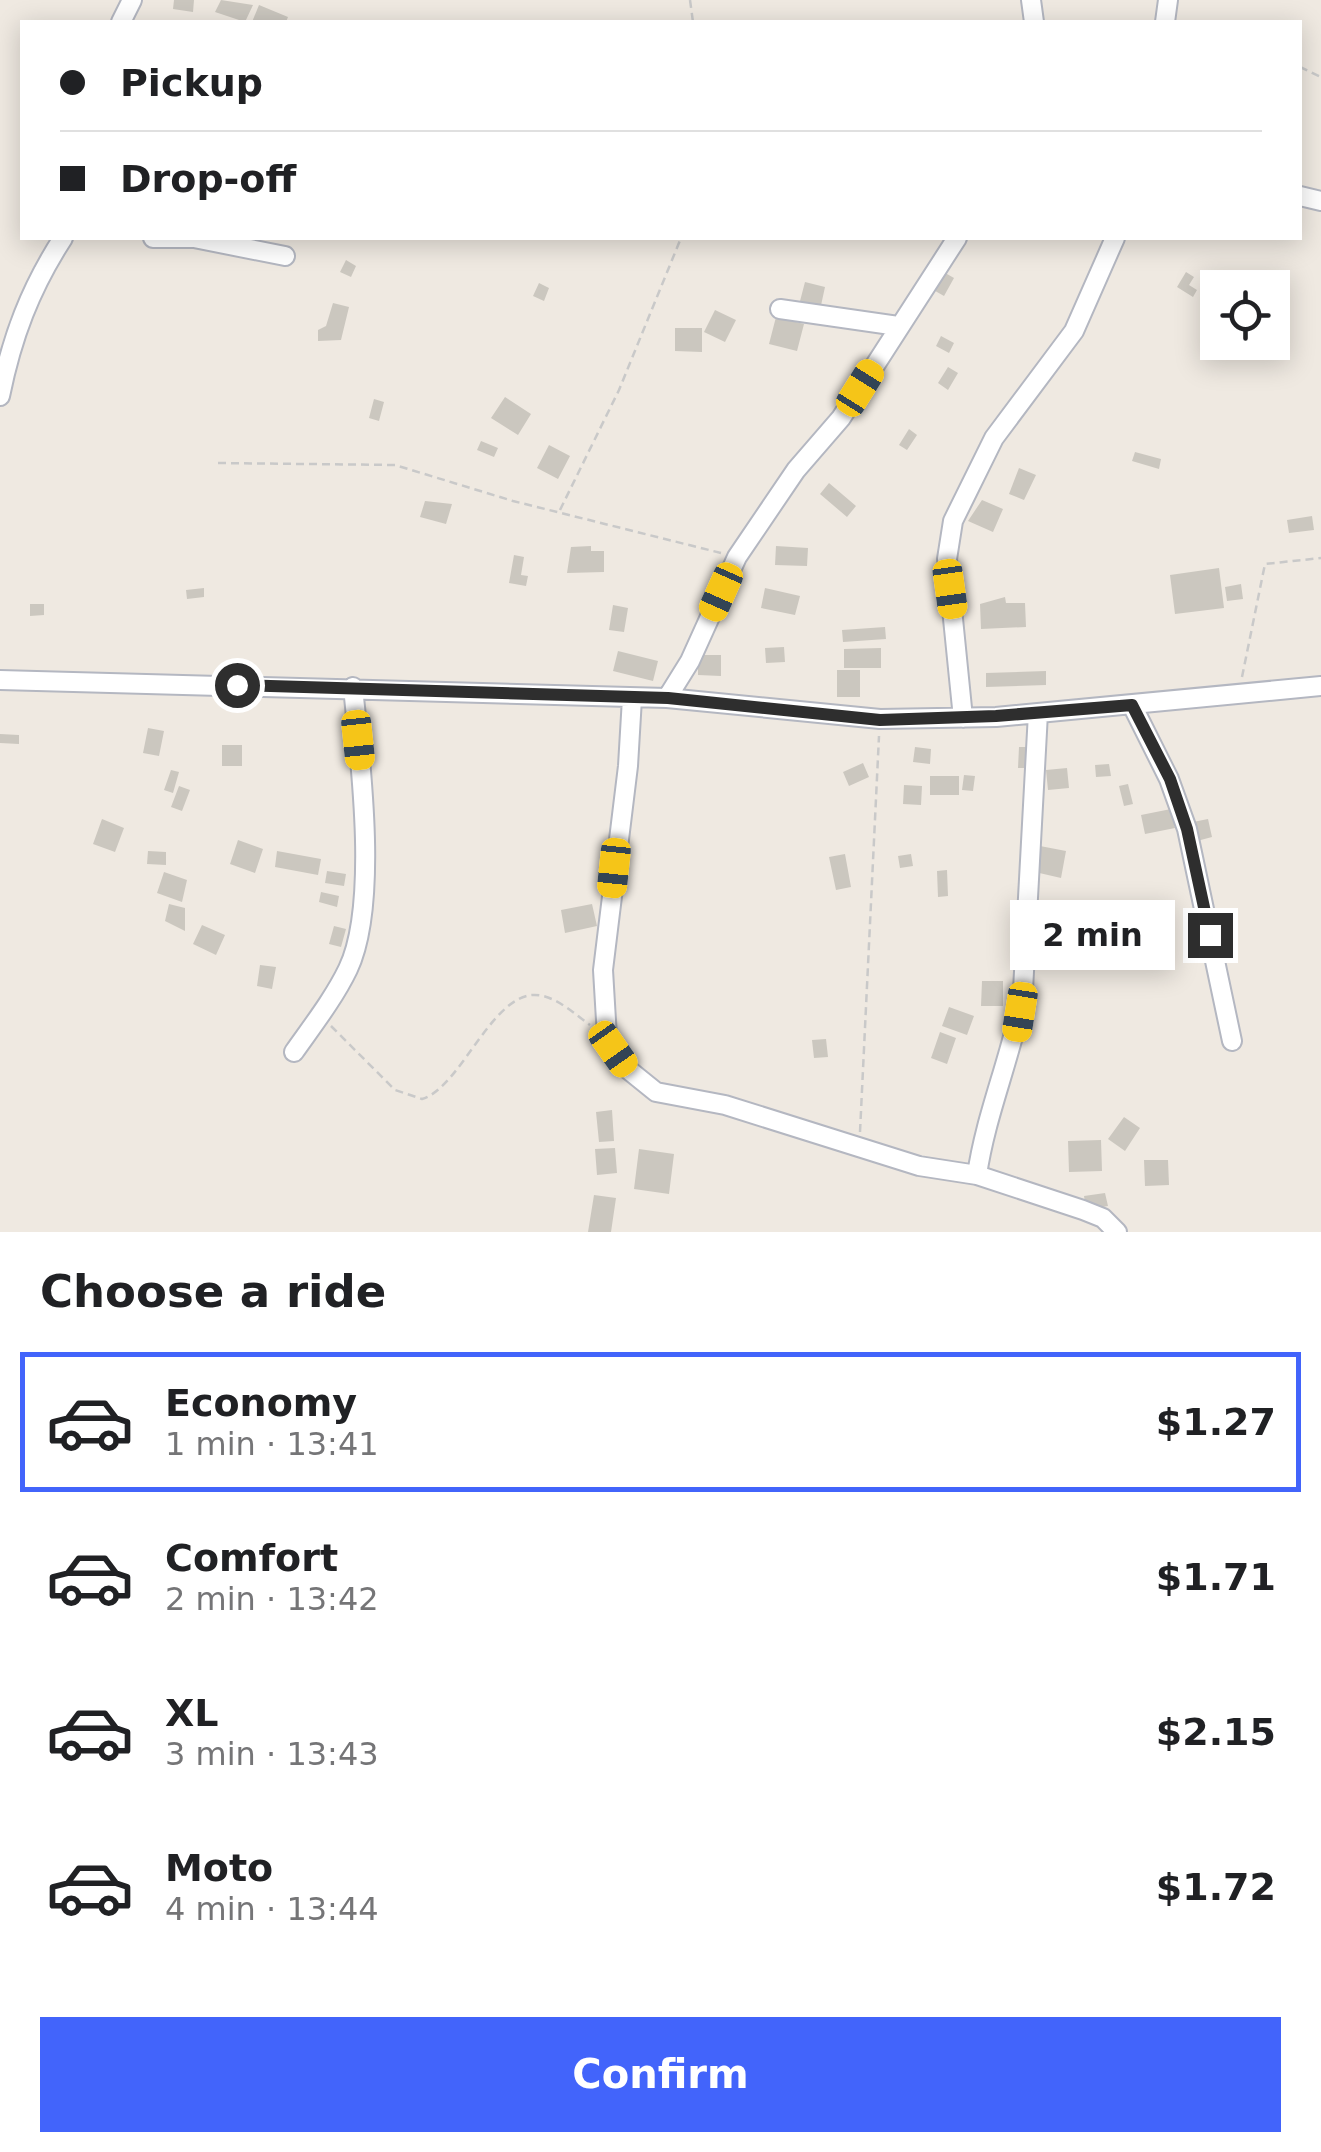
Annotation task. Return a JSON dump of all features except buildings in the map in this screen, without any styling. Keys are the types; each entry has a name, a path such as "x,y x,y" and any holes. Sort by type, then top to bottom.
{"street":[{"path":"0,396 13,332 36,279 62,240"},
{"path":"204,240 285,256"},
{"path":"668,698 690,661 737,557 796,470 840,418 956,240"},
{"path":"963,718 947,559 954,520 994,438 1074,331 1114,240"},
{"path":"780,309 898,326"},
{"path":"0,680 668,698 880,720 1038,713 1321,686"},
{"path":"294,1052 349,967 359,926 362,784 353,687"},
{"path":"632,698 628,766 603,970 607,1037 625,1067 656,1092 725,1105 919,1166 977,1176 1093,1214 1117,1232"},
{"path":"1132,705 1170,779 1187,829 1232,1041"},
{"path":"977,1176 982,1141 1016,1035 1024,990 1038,713"}],"path":[{"path":"560,511 620,390 680,240"},
{"path":"218,464 395,465 737,557"},
{"path":"1234,692 1246,671 1265,564 1321,558"},
{"path":"860,1148 880,720"},
{"path":"319,1015 378,1077 410,1099 431,1097 496,1019 525,997 538,994 554,1000 607,1037"}],"route":[{"path":"237,685 668,698 880,720 1132,705 1170,779 1187,829 1210,935"}]}
